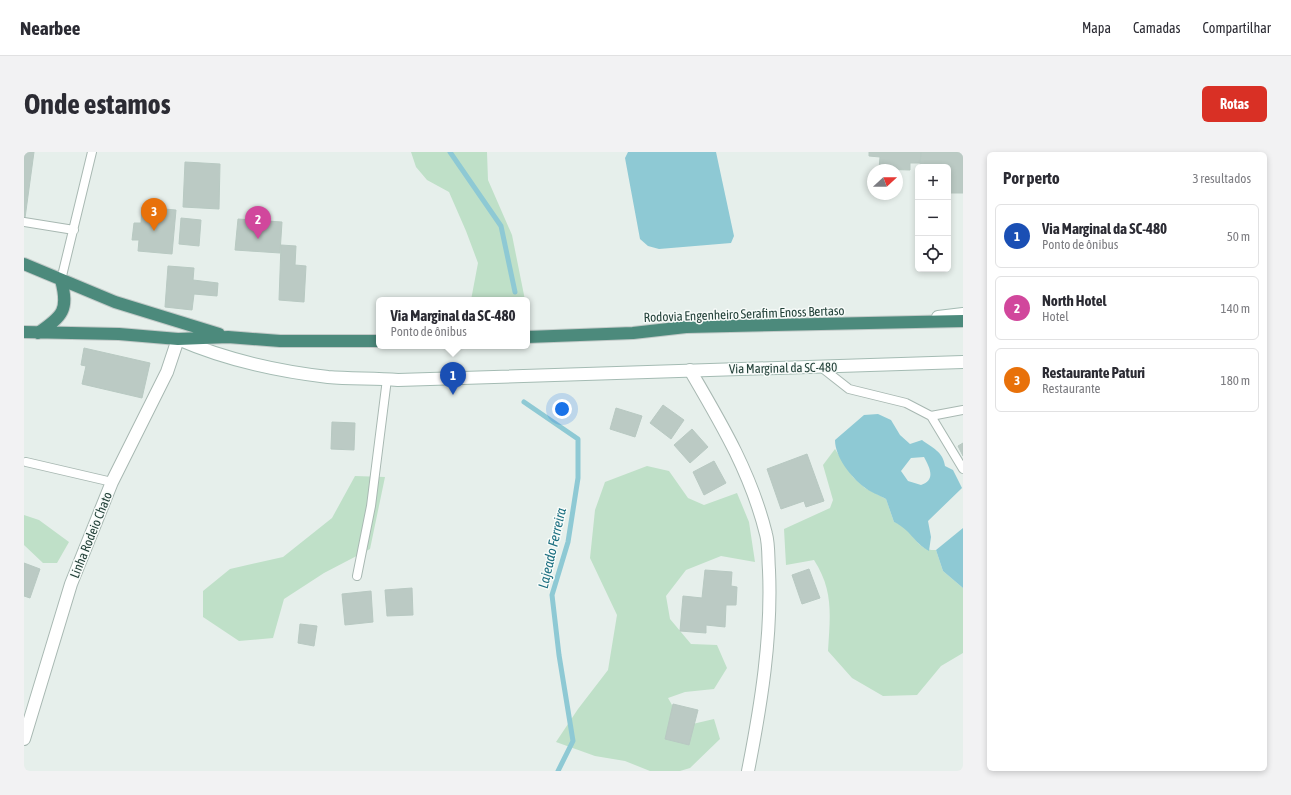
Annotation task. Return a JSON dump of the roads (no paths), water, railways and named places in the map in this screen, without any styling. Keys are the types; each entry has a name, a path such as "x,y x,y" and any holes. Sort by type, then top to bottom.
{"highway":[{"path":"24,264 115,302 228,337"},
{"path":"38,333 55,321 65,309 65,296 61,280"},
{"name":"Rodovia Engenheiro Serafim Enoss Bertaso","path":"530,337 633,333 686,327 892,322 963,322"},
{"path":"24,332 119,334 178,339 228,337 280,341 376,341"}],"main road":[{"path":"892,322 963,314"},
{"name":"Via Marginal da SC-480","path":"178,339 203,350 250,364 329,377 387,379 458,379 963,362"},
{"name":"Linha Rodeio Chato","path":"24,739 71,584 112,482 167,372 178,339"},
{"path":"690,370 726,433 750,481 767,535 770,602 763,684 748,771"}],"lane":[{"path":"61,280 92,152"},
{"path":"24,222 74,230"},
{"path":"821,367 849,389 906,403 931,416 963,468"},
{"path":"357,576 371,506 387,379"},
{"path":"931,416 963,410"},
{"path":"26,462 112,482"}],"water":[{"path":"628,152 716,152 734,236 731,243 659,249 648,246 640,239 625,158"},
{"path":"878,414 891,420 900,435 910,444 922,440 933,448 942,457 945,466 953,470 962,488 928,521 931,537 929,551 919,544 900,525 894,522 886,499 859,483 841,460 835,440 864,415","holes":["924,457 930,469 929,480 921,485 908,481 901,471 911,458"]},
{"path":"963,528 963,588 943,571 936,550"}],"waterway":[{"name":"Lajeado Ferreira","path":"450,152 501,226 515,292"},
{"name":"Lajeado Ferreira","path":"524,402 578,439 578,478 568,542 552,595 559,655 573,741 558,771"}],"place":[{"name":"Restaurante Paturi","path":"154,231"},
{"name":"North Hotel","path":"258,239"},
{"name":"Via Marginal da SC-480","path":"453,395"}]}
